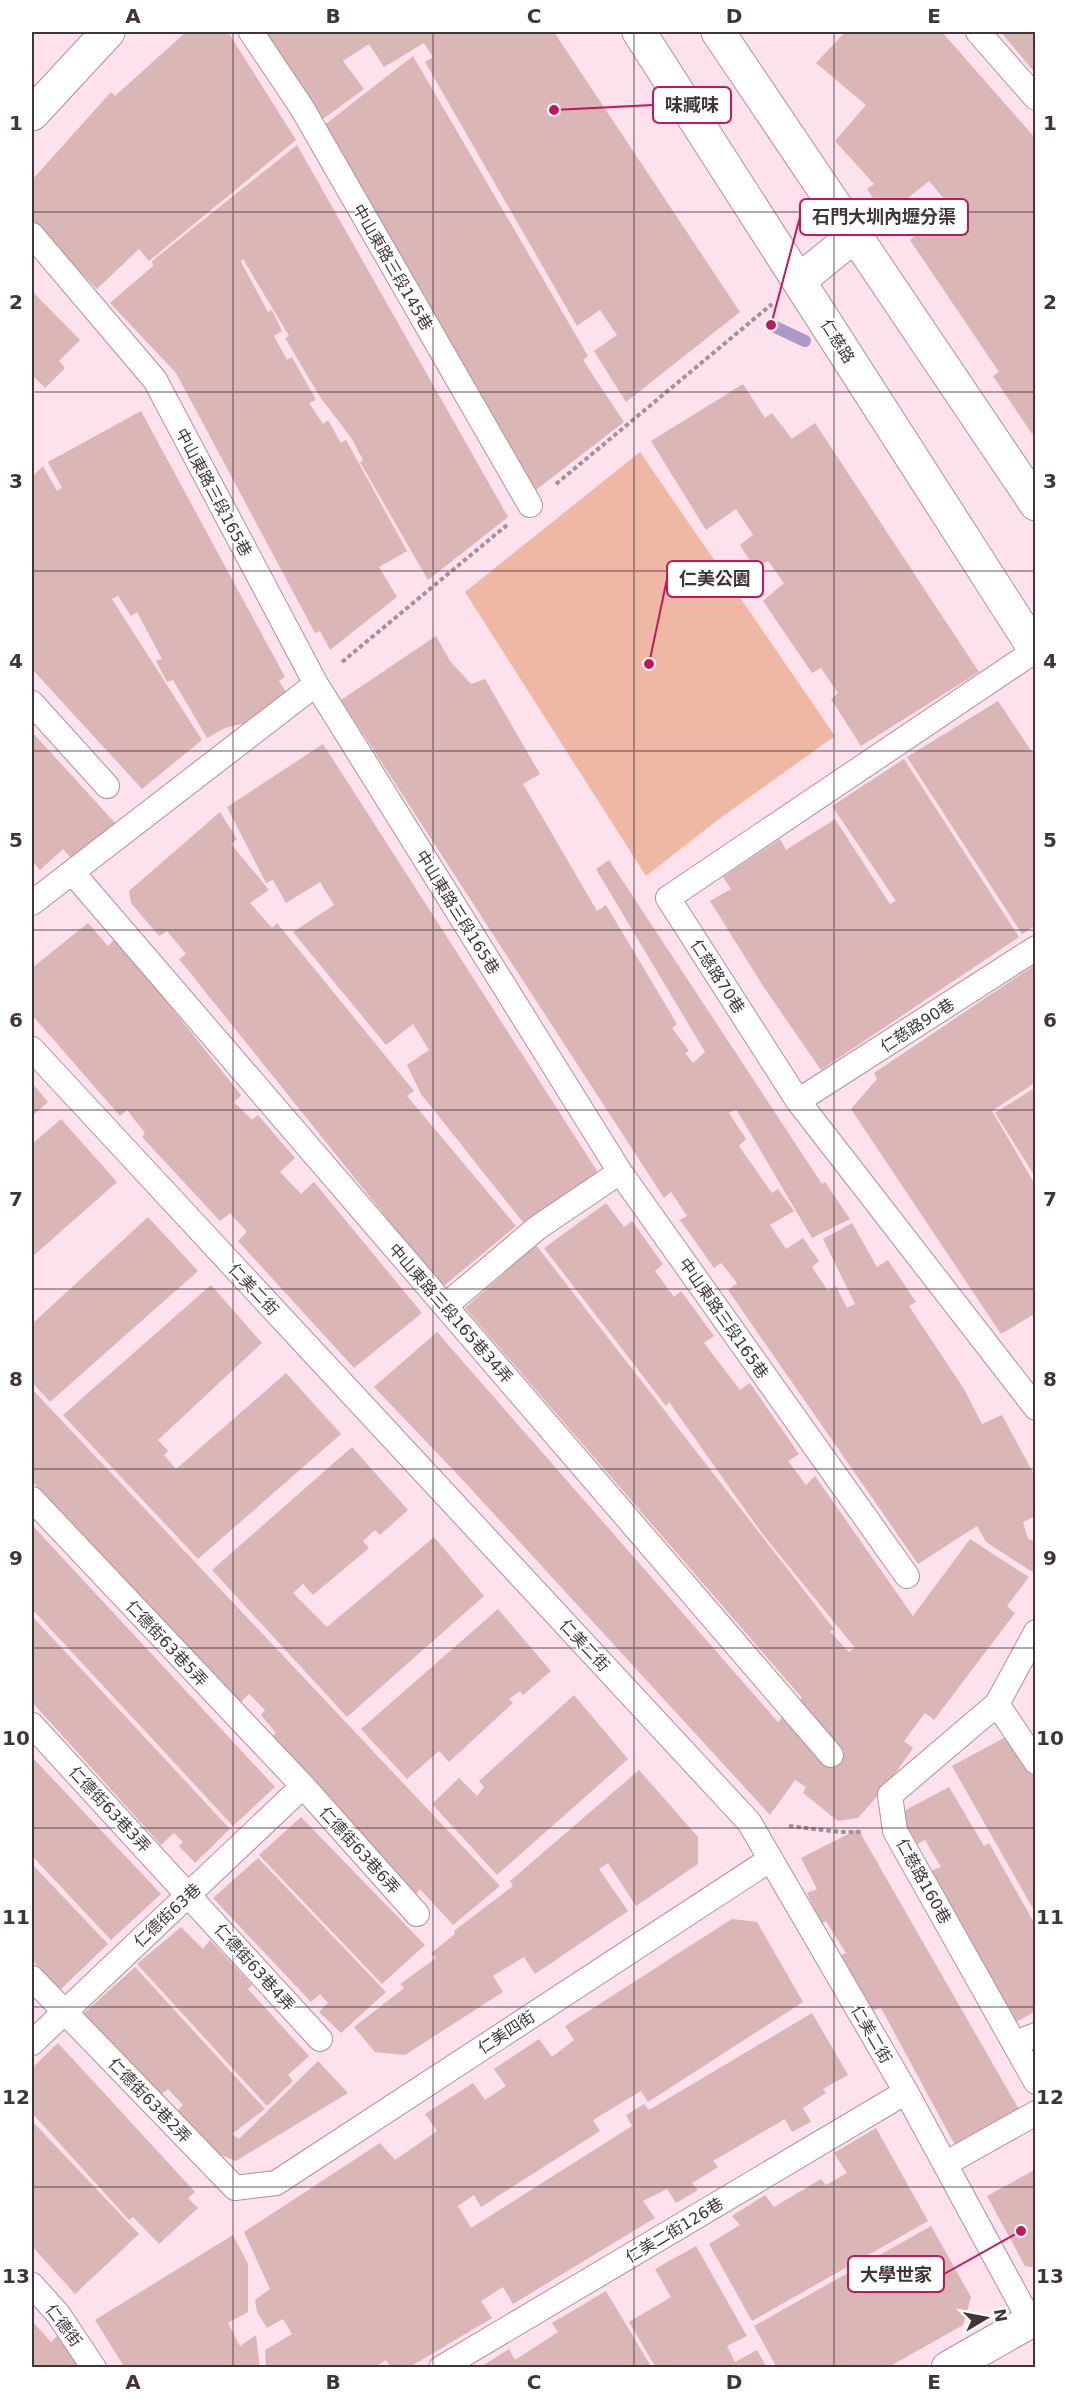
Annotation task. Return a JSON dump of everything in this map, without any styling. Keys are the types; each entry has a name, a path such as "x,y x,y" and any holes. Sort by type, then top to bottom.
{"street":[{"path":"32,114 108,32"},
{"name":"仁慈路","path":"639,32 1035,650"},
{"path":"718,32 1035,504"},
{"path":"800,280 855,235"},
{"path":"948,2367 1033,2319"}],"lane":[{"name":"中山東路三段145巷","path":"251,32 302,108 530,505"},
{"path":"978,32 1035,98"},
{"name":"中山東路三段165巷","path":"32,235 155,380 316,684 620,1172 907,1576"},
{"name":"仁慈路70巷","path":"1035,650 668,898 798,1101 1035,1408"},
{"path":"32,903 316,684"},
{"path":"32,703 107,786"},
{"name":"中山東路三段165巷34弄","path":"72,872 831,1755"},
{"name":"仁慈路90巷","path":"798,1101 1035,948"},
{"name":"仁美二街","path":"32,1049 749,1822 906,2092 1033,2319"},
{"path":"445,1306 537,1228 620,1172"},
{"name":"仁德街63巷5弄","path":"32,1499 303,1786"},
{"name":"仁慈路160巷","path":"1035,1632 998,1704 890,1795 896,1831 1025,2039 1035,2082"},
{"path":"998,1704 1035,1762"},
{"name":"仁德街63巷3弄","path":"32,1725 189,1894"},
{"name":"仁德街63巷","path":"32,2043 303,1786"},
{"name":"仁德街63巷6弄","path":"303,1786 417,1914"},
{"name":"仁美四街","path":"234,2188 276,2183 771,1859"},
{"name":"仁德街63巷4弄","path":"189,1894 320,2039"},
{"name":"仁德街63巷2弄","path":"32,1978 234,2188"},
{"name":"仁美二街126巷","path":"441,2367 906,2092"},
{"path":"945,2164 1035,2113"},
{"name":"仁德街","path":"32,2285 58,2314 94,2367"}],"path":[{"path":"749,1822 840,1832 896,1831"}],"shaded area":[{"path":"640,452 835,736 719,819 646,876 465,592"}],"building":[{"path":"186,32 228,32 296,140 149,261 139,249 97,289 32,224 32,180 111,92 115,96"},
{"path":"253,32 554,32 740,312 626,402 594,351 617,335 600,310 577,326 425,62 433,57 424,43 384,67 369,44 343,61 364,89 312,127"},
{"path":"845,32 942,32 1036,139 1036,430 1032,434 993,376 999,372 910,240 951,207 929,181 885,216 867,189 874,184 835,141 866,105 816,63"},
{"path":"1001,32 1036,32 1036,74"},
{"path":"413,56 588,356 583,360 624,422 532,493 323,126"},
{"path":"297,145 508,517 428,580 360,462 363,460 352,439 320,397 285,338 289,336 243,259 241,262 268,312 272,310 282,331 274,336 287,360 292,357 316,400 309,403 323,424 328,420 341,443 346,440 407,551 379,567 397,597 330,650 320,631 315,633 176,373 110,303 153,266 152,261"},
{"path":"32,291 80,340 59,361 65,368 45,388 32,375"},
{"path":"743,384 765,418 772,413 792,439 815,423 979,672 861,746 831,699 838,693 821,668 812,673 763,601 784,583 768,561 755,569 740,545 753,535 736,509 706,530 651,441"},
{"path":"141,411 285,677 279,681 288,695 245,730 241,724 225,728 207,738 173,680 167,682 156,661 162,659 137,612 131,616 118,596 112,599 202,740 142,789 32,669 32,477 43,466 57,491 62,488 48,462"},
{"path":"436,636 450,661 471,684 485,679 540,774 523,784 597,911 606,905 677,1024 672,1028 689,1051 685,1053 693,1063 705,1052 596,869 609,860 822,1184 825,1182 850,1219 812,1238 736,1109 729,1113 746,1139 739,1146 772,1193 778,1189 794,1211 770,1225 786,1249 803,1238 819,1261 812,1267 828,1291 836,1286 847,1308 855,1304 823,1239 852,1223 877,1267 888,1260 916,1302 909,1306 964,1389 982,1424 1002,1415 1036,1478 1036,1516 1023,1522 1028,1539 1036,1541 1034,1573 986,1542 977,1526 918,1564 728,1290 737,1283 721,1263 714,1268 680,1220 687,1216 671,1192 664,1198 341,700"},
{"path":"998,701 1036,758 1036,925 1022,934 907,757"},
{"path":"32,732 117,825 72,859 63,849 40,870 32,861"},
{"path":"323,744 601,1177 526,1226 421,1094 407,1065 429,1050 413,1024 386,1045 293,932 334,905 320,882 286,903 273,880 266,883 227,807"},
{"path":"904,759 1019,937 821,1070 763,986 710,901 731,889 723,877 780,839 786,850 835,819 890,904 896,901 832,806"},
{"path":"220,812 237,839 231,844 269,890 250,903 272,928 277,923 414,1091 407,1096 516,1226 445,1285 435,1278 179,959 186,954 167,931 159,936 131,903 129,891"},
{"path":"88,923 108,946 116,938 241,1095 234,1102 252,1120 258,1115 295,1158 280,1172 301,1194 314,1182 422,1313 354,1368 238,1241 247,1232 230,1213 220,1221 142,1137 145,1133 127,1110 120,1116 32,1015 32,968"},
{"path":"1036,964 1036,1082 992,1111 1036,1186 1036,1313 1001,1334 851,1109 877,1079 874,1073"},
{"path":"32,1083 48,1102 32,1116"},
{"path":"1036,1087 1036,1178 995,1113"},
{"path":"61,1119 117,1182 32,1257 32,1144"},
{"path":"606,1203 624,1227 632,1221 663,1264 655,1271 674,1297 681,1291 714,1336 704,1343 740,1390 750,1383 799,1454 788,1461 806,1485 815,1476 913,1616 970,1539 1029,1577 1007,1606 1015,1613 934,1720 925,1713 904,1741 913,1748 887,1785 858,1818 838,1821 803,1793 806,1787 795,1780 770,1815 460,1477 374,1387 437,1332 778,1722 802,1698 465,1308 536,1245 834,1629 830,1632 849,1652 855,1648 761,1532 669,1402 666,1406 544,1248"},
{"path":"148,1217 198,1271 50,1402 32,1382 32,1324"},
{"path":"211,1285 262,1343 158,1440 168,1451 164,1455 176,1469 286,1373 341,1434 198,1559 63,1415"},
{"path":"32,1389 500,1886 453,1925 420,1889 415,1895 272,1737 276,1733 261,1715 265,1710 249,1694 239,1704 32,1481"},
{"path":"352,1447 408,1510 380,1535 375,1530 363,1541 369,1548 313,1595 303,1584 293,1593 327,1627 434,1537 484,1596 347,1717 212,1570"},
{"path":"32,1525 275,1787 233,1826 32,1609"},
{"path":"498,1609 551,1671 523,1695 520,1691 509,1699 513,1703 449,1762 439,1751 407,1779 361,1729"},
{"path":"32,1616 230,1829 195,1863 179,1846 183,1842 174,1833 161,1845 32,1702"},
{"path":"574,1695 628,1759 497,1875 432,1804 459,1778 477,1796 484,1787 479,1781"},
{"path":"1011,1734 1036,1779 1036,1914 952,1766"},
{"path":"32,1757 161,1894 111,1940 32,1856"},
{"path":"639,1770 698,1837 698,1864 636,1906 608,1863 599,1869 628,1911 535,1974 524,1957 493,1976 503,1992 405,2055 375,2052 354,2027 404,1988 400,1984 436,1958 431,1953 455,1934 454,1931 513,1886 510,1881"},
{"path":"949,1787 984,1846 989,1843 1036,1926 1036,2011 1016,2022 931,1871 941,1867 925,1840 915,1845 900,1813"},
{"path":"301,1817 425,1945 382,1984 259,1855"},
{"path":"858,1829 1025,2120 961,2156 881,2008 871,2011 841,1955 846,1953 826,1921 821,1924 807,1893 817,1889 801,1858"},
{"path":"258,1858 386,1992 341,2033 319,2012 328,2003 320,1994 311,2002 213,1898"},
{"path":"32,1864 108,1944 60,1990 32,1960"},
{"path":"732,1919 757,1922 803,2002 648,2102 641,2091 593,2120 600,2131 481,2207 474,2195 458,2206 471,2228 632,2126 626,2115 644,2104 649,2110 812,2013 848,2075 823,2089 826,2093 803,2108 811,2122 792,2132 785,2119 713,2161 718,2167 692,2183 698,2190 676,2203 667,2189 643,2201 655,2218 513,2304 503,2287 481,2301 492,2318 408,2368 391,2368 386,2360 374,2368 266,2368 265,2350 292,2334 283,2319 267,2328 257,2312 255,2300 270,2289 244,2232 380,2143 395,2160 437,2131 425,2114 473,2083 485,2100 506,2086 494,2069 539,2039 552,2057 574,2040 565,2026"},
{"path":"181,1927 203,1949 210,1940 252,1985 248,1989 309,2056 288,2075 293,2081 267,2106 137,1964"},
{"path":"135,1967 265,2109 232,2134 239,2139 318,2061 348,2093 236,2161 216,2153 176,2112 183,2105 168,2089 159,2096 82,2015"},
{"path":"58,2043 195,2192 188,2198 198,2208 159,2244 133,2217 129,2220 32,2113 32,2068"},
{"path":"32,2121 139,2234 75,2294 32,2246"},
{"path":"876,2128 928,2221 752,2321 709,2244 740,2225 732,2216 765,2195 774,2207 821,2179 826,2185 847,2173 834,2153"},
{"path":"1036,2169 1036,2268 1025,2266 987,2196"},
{"path":"931,2226 971,2297 963,2325 887,2368 777,2368 754,2326"},
{"path":"233,2235 248,2264 248,2312 228,2323 240,2346 256,2335 260,2368 125,2368 95,2320"},
{"path":"696,2246 747,2336 727,2346 735,2362 757,2350 767,2368 690,2368 689,2365 685,2368 656,2368 629,2322 671,2297 655,2269"},
{"path":"606,2291 652,2368 479,2368 509,2349 515,2360 558,2332 552,2323"},
{"path":"32,2321 51,2342 57,2336 80,2368 32,2368"}],"waterway":[{"path":"771,325 805,341"}],"place":[{"name":"味臧味","path":"554,110"},
{"name":"石門大圳內壢分渠","path":"771,325"},
{"name":"仁美公園","path":"649,664"},
{"name":"大學世家","path":"1021,2231"}]}
